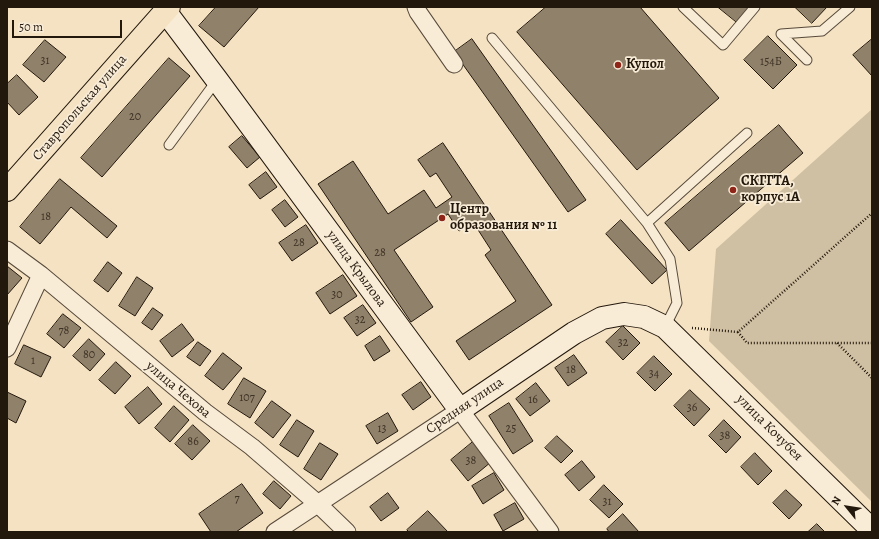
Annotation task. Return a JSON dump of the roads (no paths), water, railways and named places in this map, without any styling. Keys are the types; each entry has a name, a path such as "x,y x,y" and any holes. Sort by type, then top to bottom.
{"highway":[{"name":"Ставропольская улица","path":"7,190 165,8"}],"street":[{"path":"416,7 454,64"},
{"name":"улица Крылова","path":"165,8 550,532"},
{"name":"улица Чехова","path":"7,250 41,275 204,412 252,447 318,504 347,532"},
{"path":"7,348 41,275"},
{"name":"Средняя улица","path":"275,532 574,333 602,318 624,314 644,317 665,327"},
{"name":"улица Кочубея","path":"665,327 872,530"}],"lane":[{"path":"683,7 723,45 755,7"},
{"path":"807,60 781,34 822,31 850,7"},
{"path":"492,38 647,223 670,259 678,303 665,327"},
{"path":"169,144 217,80"},
{"path":"647,223 747,133"}],"place":[{"name":"Купол","path":"618,65"},
{"name":"СКГГТА, корпус 1А","path":"733,190"},
{"name":"Центр образования № 11","path":"442,218"}]}
